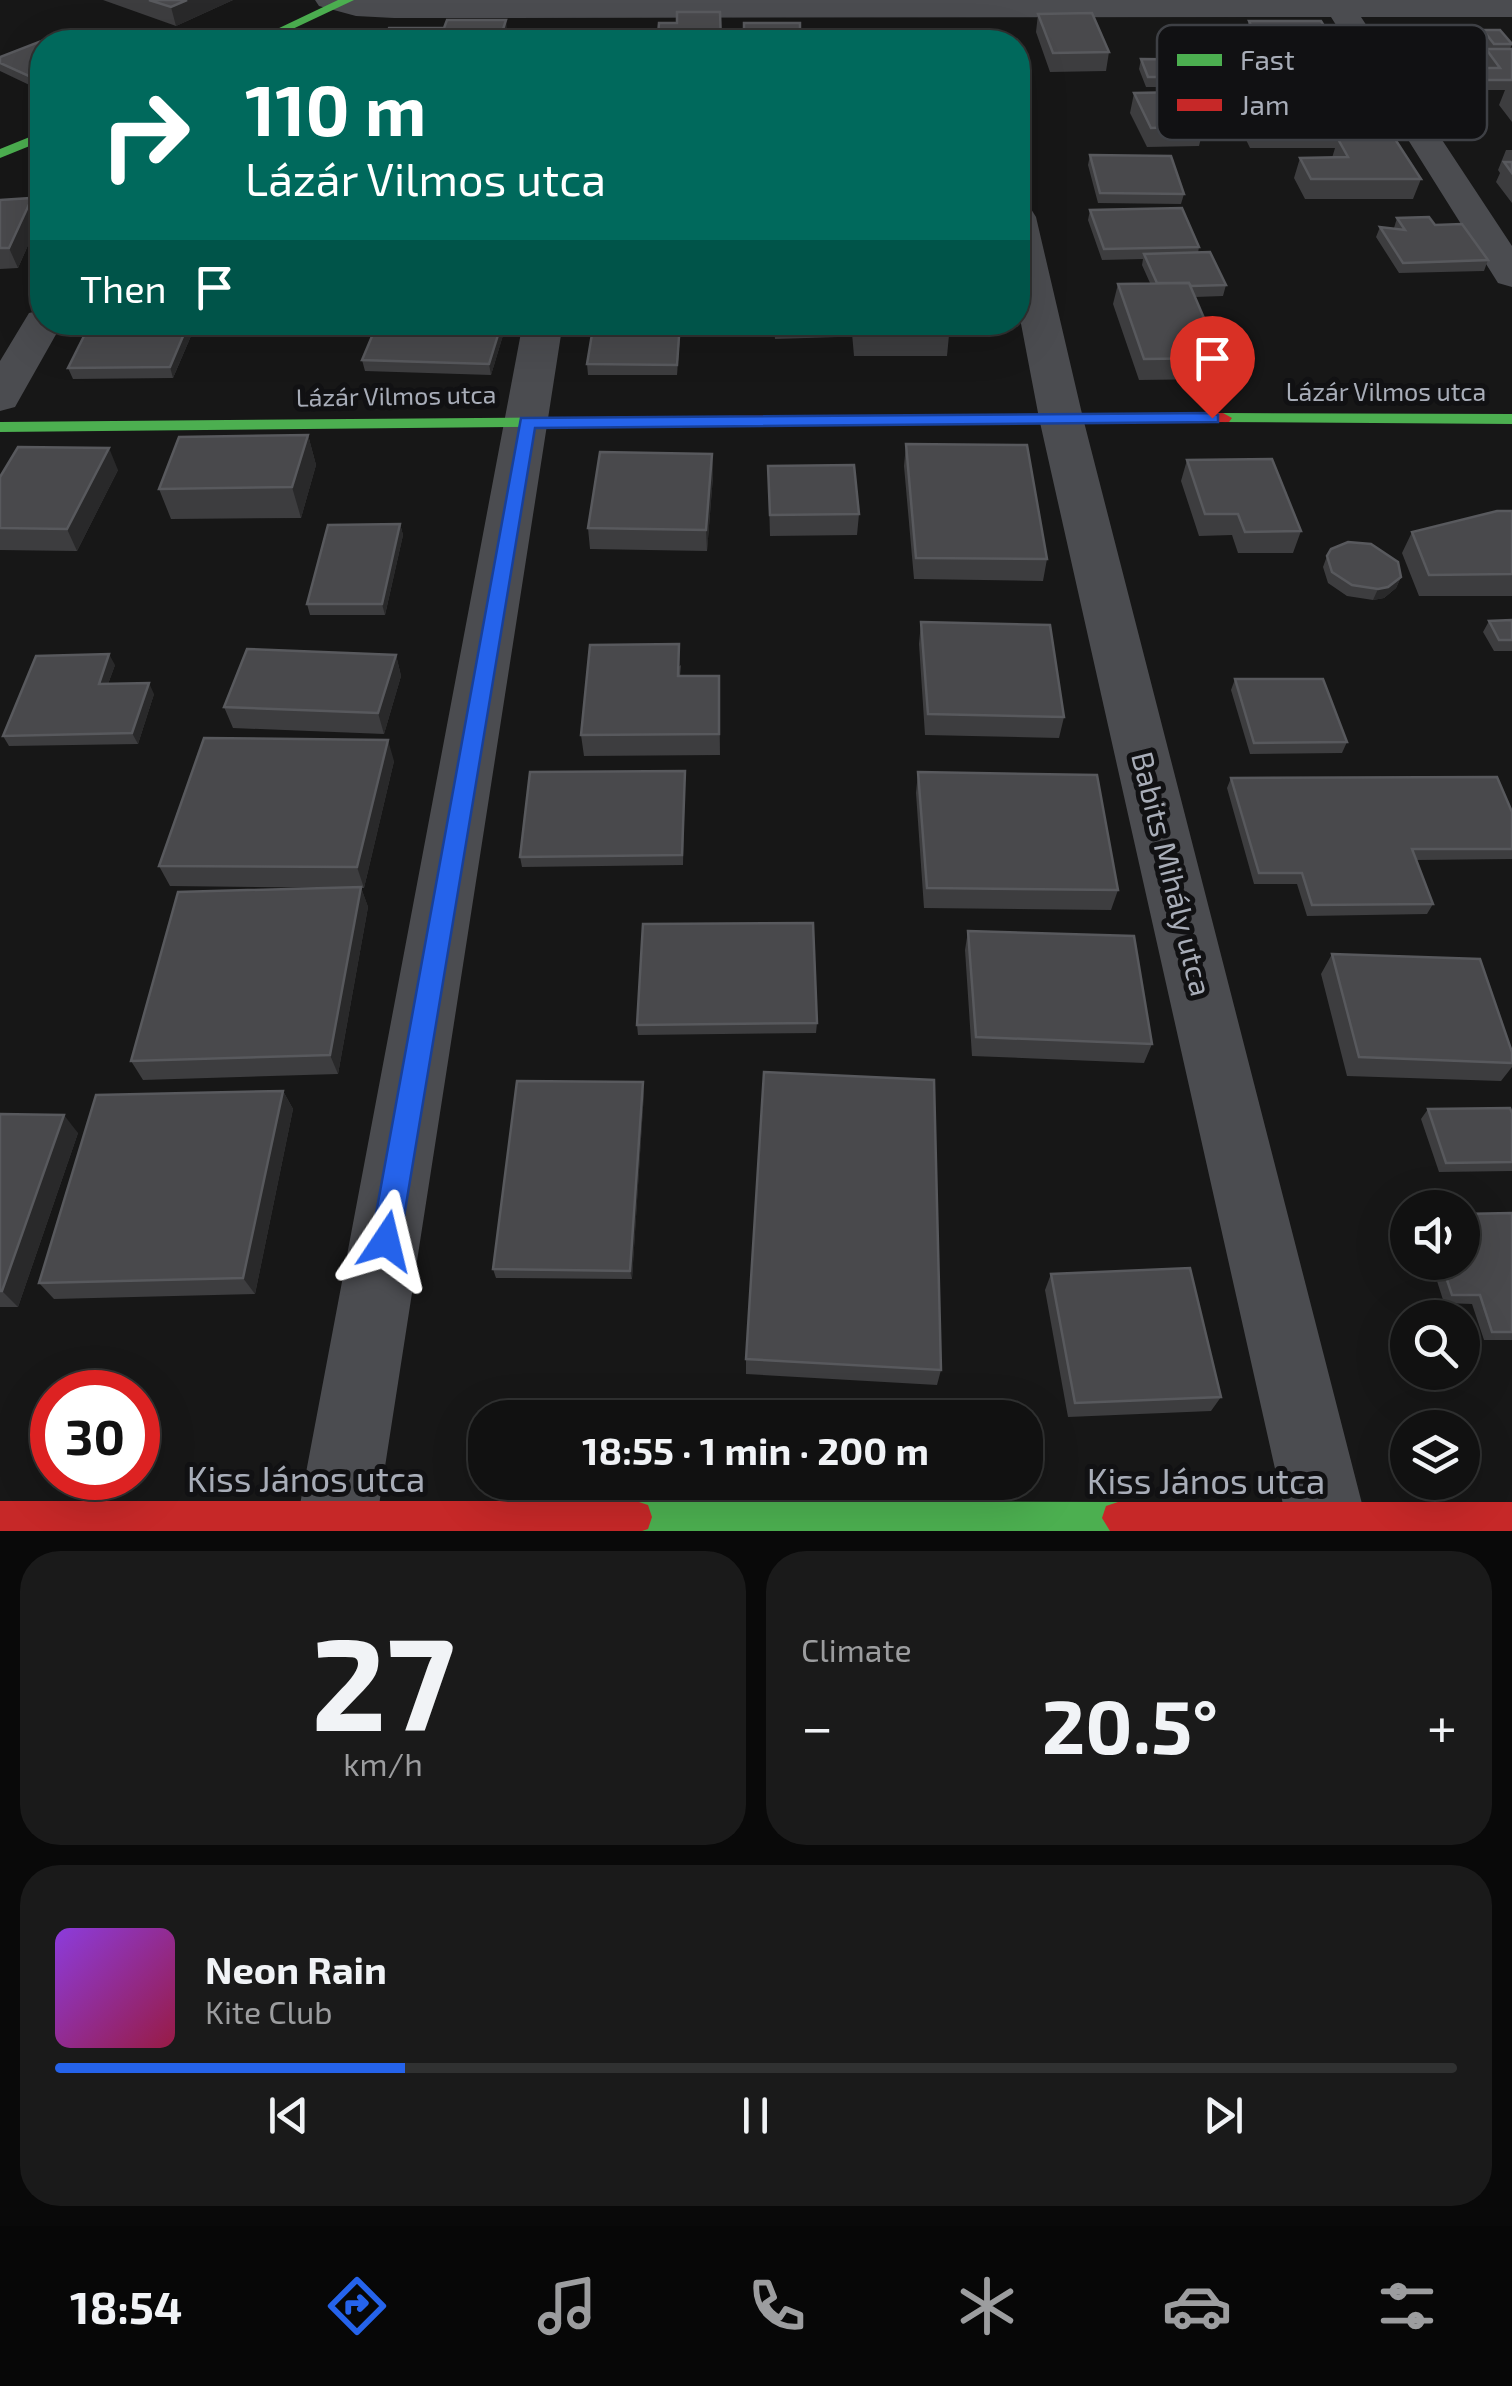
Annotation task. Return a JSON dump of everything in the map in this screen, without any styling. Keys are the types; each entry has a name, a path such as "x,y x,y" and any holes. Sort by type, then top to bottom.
{"street":[{"path":"280,30 339,1 394,10 972,4 1512,8"},
{"path":"972,4 977,30"},
{"path":"590,30 594,10"},
{"path":"1425,140 1512,275"},
{"path":"0,154 30,141"},
{"name":"Babits Mihály utca","path":"1030,272 1061,418 1328,1524"},
{"path":"0,398 36,335"},
{"path":"337,1523 541,335"},
{"name":"Lázár Vilmos utca","path":"0,427 1061,418 1512,420"},
{"name":"Kiss János utca","path":"0,1517 337,1523 1328,1524 1512,1518"}],"building":[{"path":"149,0 187,0 171,7"},
{"path":"677,12 720,12 721,30 658,30 659,23 677,23"},
{"path":"1092,13 1109,52 1053,53 1038,14"},
{"path":"447,20 506,20 503,30 388,30 444,28"},
{"path":"1249,21 1321,21 1323,25 1251,25"},
{"path":"744,23 800,23 800,30 744,30"},
{"path":"1487,30 1500,30 1512,44 1494,44"},
{"path":"30,45 30,77 0,63 0,57"},
{"path":"1487,49 1512,49 1512,80 1487,80 1487,68 1500,68"},
{"path":"1141,59 1157,59 1157,77 1148,77"},
{"path":"1134,93 1157,93 1157,128 1151,128"},
{"path":"1339,140 1396,140 1421,179 1311,179 1300,158 1348,157"},
{"path":"1090,155 1171,156 1184,194 1100,193"},
{"path":"30,198 9,248 0,248 0,200"},
{"path":"1182,208 1199,247 1104,249 1090,210"},
{"path":"1429,217 1435,225 1462,224 1488,260 1403,263 1380,227 1405,230 1397,218"},
{"path":"1210,252 1226,285 1157,283 1144,254"},
{"path":"1189,283 1221,358 1144,359 1118,284"},
{"path":"84,335 184,335 170,367 68,368"},
{"path":"373,335 498,335 489,364 362,360"},
{"path":"592,335 679,335 677,365 587,364"},
{"path":"308,435 292,487 159,489 179,437"},
{"path":"906,444 1027,445 1047,559 916,558"},
{"path":"18,447 109,448 67,529 0,528 0,477"},
{"path":"600,452 712,454 706,530 588,528"},
{"path":"1272,459 1301,531 1245,532 1238,514 1205,514 1187,460"},
{"path":"854,465 859,514 770,515 768,466"},
{"path":"1497,511 1512,511 1512,574 1429,575 1412,532"},
{"path":"400,524 382,604 307,604 328,525"},
{"path":"1348,542 1371,544 1398,562 1401,577 1378,589 1352,585 1332,572 1327,556 1331,549"},
{"path":"1512,620 1512,640 1499,640 1489,621"},
{"path":"921,622 1050,625 1064,717 928,714"},
{"path":"679,644 678,676 719,676 719,734 581,735 590,645"},
{"path":"247,649 396,655 378,713 224,707"},
{"path":"109,654 99,684 149,683 132,733 3,736 36,656"},
{"path":"1235,679 1323,679 1347,742 1254,743"},
{"path":"204,738 388,740 357,867 159,866"},
{"path":"685,771 682,855 520,857 530,772"},
{"path":"918,772 1097,775 1118,890 927,888"},
{"path":"1497,777 1512,812 1512,849 1412,849 1433,904 1312,905 1302,873 1259,873 1231,778"},
{"path":"361,887 330,1055 131,1061 178,892"},
{"path":"813,923 817,1023 637,1025 643,924"},
{"path":"968,931 1134,936 1152,1044 976,1037"},
{"path":"1332,954 1480,959 1512,1052 1512,1063 1359,1057"},
{"path":"764,1072 934,1080 941,1370 746,1359"},
{"path":"517,1081 643,1082 630,1271 493,1269"},
{"path":"283,1091 243,1278 39,1283 96,1095"},
{"path":"1510,1108 1512,1162 1446,1163 1428,1109"},
{"path":"0,1114 64,1115 2,1291 0,1291"},
{"path":"1512,1213 1512,1332 1492,1332 1480,1295 1452,1295 1447,1280 1480,1280 1480,1214"},
{"path":"1190,1268 1221,1397 1075,1403 1051,1274"}],"traffic: fast":[{"path":"282,30 348,0"},
{"path":"0,154 30,141"},
{"path":"1223,418 1512,419"},
{"path":"0,427 716,421"},
{"path":"636,1517 1118,1518"}],"traffic: jam":[{"path":"716,421 1223,418"},
{"path":"0,1517 636,1517"},
{"path":"1118,1518 1512,1518"}],"route":[{"path":"386,1241 527,422 1212,418"}]}
